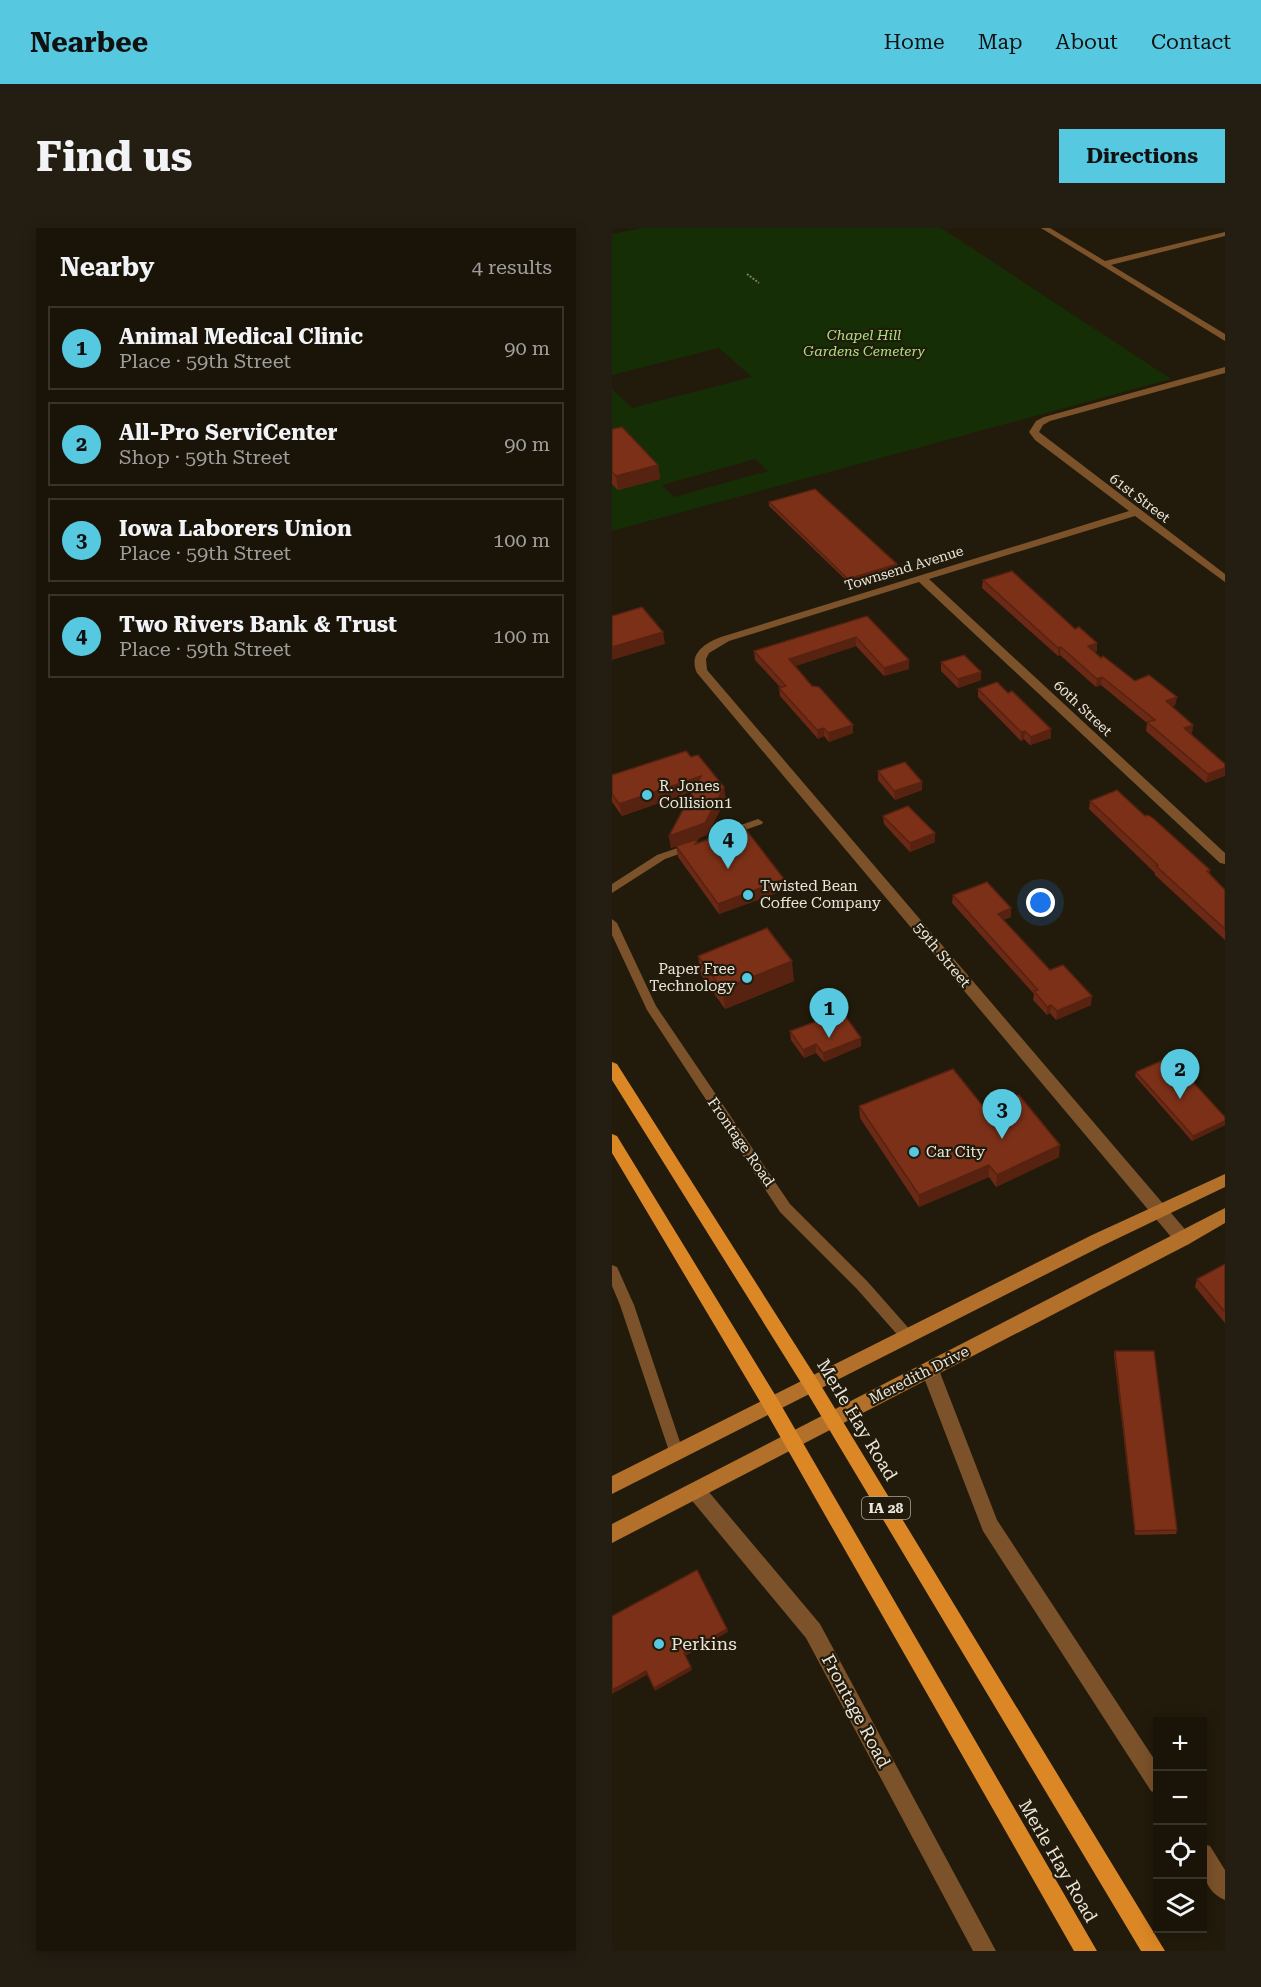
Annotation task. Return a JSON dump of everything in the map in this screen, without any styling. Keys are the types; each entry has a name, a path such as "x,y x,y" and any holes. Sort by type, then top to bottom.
{"main road":[{"name":"Merle Hay Road","path":"612,1068 811,1384 1154,1951"},
{"name":"Merle Hay Road","path":"612,1140 793,1440 1086,1951"},
{"path":"612,1485 1158,1210 1225,1180"},
{"name":"Meredith Drive","path":"612,1534 1183,1239 1225,1215"}],"street":[{"path":"1045,228 1225,338"},
{"path":"1104,264 1225,234"},
{"name":"61st Street","path":"1225,370 1047,419 1034,428 1038,438 1225,579"},
{"name":"Townsend Avenue","path":"701,671 699,664 702,653 719,642 1136,512"},
{"name":"60th Street","path":"921,578 1225,860"},
{"name":"59th Street","path":"701,671 1183,1239"},
{"path":"930,1370 990,1525 1153,1777"},
{"name":"Frontage Road","path":"696,1491 813,1630 985,1951"},
{"path":"1207,1860 1225,1889"}],"lane":[{"path":"716,837 758,822"},
{"path":"612,889 661,857 705,841"},
{"name":"Frontage Road","path":"612,922 651,1008 785,1208 862,1285 907,1336"},
{"path":"612,1271 627,1305 676,1451"}],"path":[{"path":"747,274 759,283"}],"green space":[{"name":"Chapel Hill Gardens Cemetery","path":"643,228 941,228 1171,379 612,531 612,389 632,408 752,377 719,348 612,375 612,234","holes":["755,459 768,471 674,497 662,485"]}],"building":[{"path":"622,427 658,465 616,476 612,472 612,429"},
{"path":"815,489 897,564 848,579 769,502"},
{"path":"1012,571 1075,629 1079,627 1097,643 1088,646 1101,658 1103,656 1135,681 1149,675 1177,697 1166,701 1193,725 1184,728 1225,764 1225,768 1208,774 1147,722 1155,720 1102,677 1097,679 1061,647 1058,648 983,580"},
{"path":"642,607 663,632 612,647 612,616"},
{"path":"867,616 909,660 884,668 856,637 789,659 812,686 819,687 853,725 828,733 824,728 817,730 779,688 786,686 754,651"},
{"path":"964,655 981,672 958,679 941,662"},
{"path":"997,682 1008,693 1012,691 1051,729 1031,737 1025,731 1021,732 978,689"},
{"path":"686,751 691,757 698,755 724,787 705,823 669,836 701,776 619,804 612,794 612,775"},
{"path":"905,762 922,782 894,791 878,771"},
{"path":"1117,790 1145,816 1148,815 1154,819 1210,870 1207,871 1225,890 1225,929 1090,801"},
{"path":"908,806 935,833 910,843 883,816"},
{"path":"744,827 784,879 718,904 676,846 698,839 695,844"},
{"path":"987,882 1011,908 998,914 1050,970 1063,965 1092,996 1057,1011 1051,1005 1047,1007 1034,991 1038,990 953,895"},
{"path":"767,928 792,961 722,989 698,956"},
{"path":"838,1006 861,1038 823,1053 816,1044 803,1050 790,1031 823,1019 818,1013"},
{"path":"1170,1057 1225,1117 1225,1121 1193,1136 1136,1072"},
{"path":"953,1069 986,1110 1019,1095 1060,1145 997,1175 989,1165 919,1195 859,1106"},
{"path":"1225,1264 1225,1312 1197,1279"},
{"path":"1115,1351 1154,1351 1177,1530 1135,1531"},
{"name":"Perkins","path":"697,1570 727,1629 684,1653 691,1667 654,1688 646,1671 612,1690 612,1616"}],"place":[{"name":"R. Jones Collision1","path":"647,795"},
{"name":"Two Rivers Bank & Trust","path":"728,869"},
{"name":"Twisted Bean Coffee Company","path":"748,895"},
{"name":"Paper Free Technology","path":"747,978"},
{"name":"Animal Medical Clinic","path":"829,1038"},
{"name":"All-Pro ServiCenter","path":"1180,1099"},
{"name":"Iowa Laborers Union","path":"1002,1139"},
{"name":"Car City","path":"914,1152"},
{"name":"Perkins","path":"659,1644"}]}
